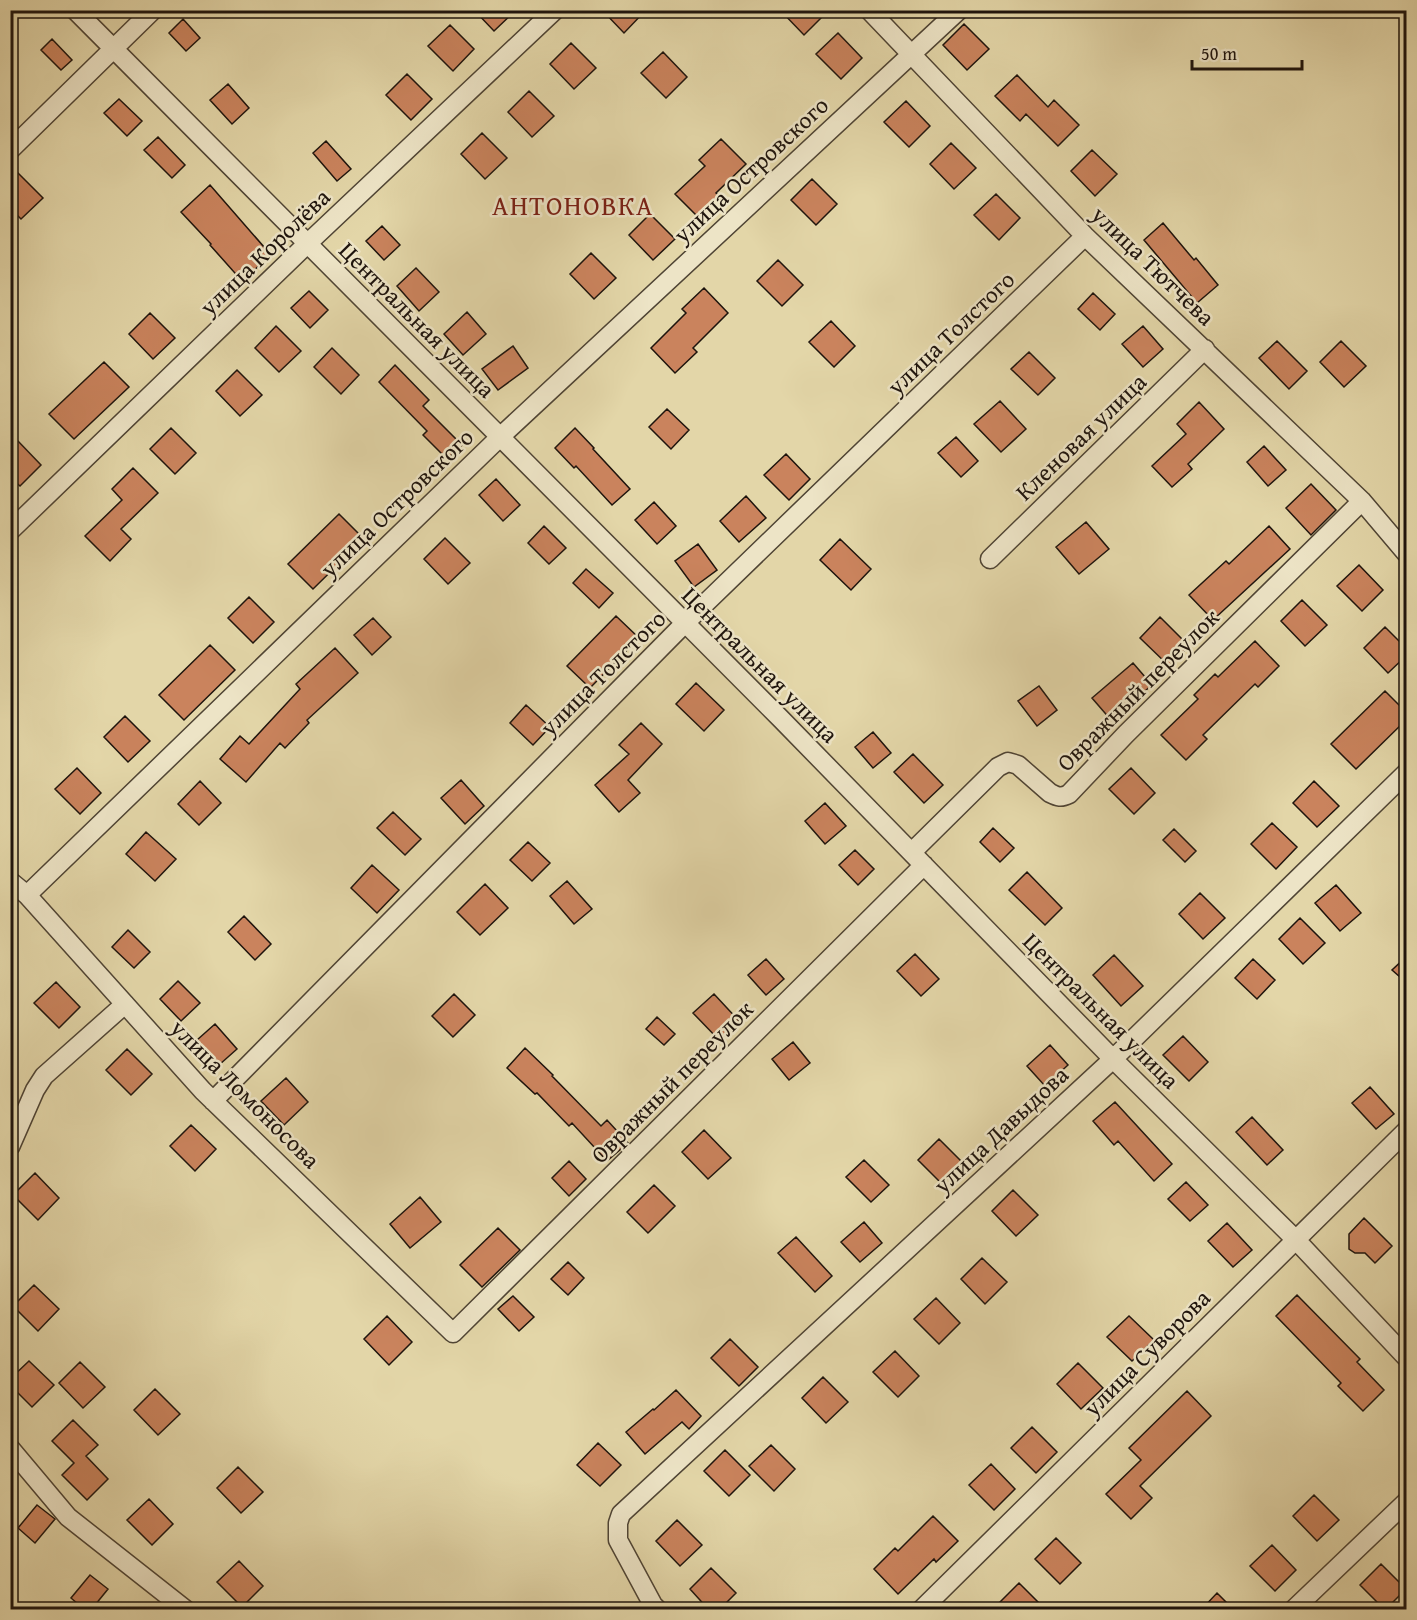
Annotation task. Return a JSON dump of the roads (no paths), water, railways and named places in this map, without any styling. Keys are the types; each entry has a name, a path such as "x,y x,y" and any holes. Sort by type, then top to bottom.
{"street":[{"name":"Центральная улица","path":"75,10 918,858 1113,1059 1296,1240 1407,1357"},
{"path":"10,150 153,10"},
{"name":"улица Королёва","path":"10,531 307,244 555,10"},
{"name":"улица Тютчева","path":"869,10 1086,236 1362,501 1407,554"},
{"name":"улица Островского","path":"27,895 500,437 959,10"},
{"name":"улица Толстого","path":"213,1101 685,623 1086,236"},
{"name":"Кленовая улица","path":"990,559 1205,349"},
{"name":"Овражный переулок","path":"453,1333 918,858 998,767 1008,762 1018,765 1056,796 1062,797 1069,794 1134,726 1362,501"},
{"name":"улица Давыдова","path":"658,1610 653,1605 618,1540 618,1523 621,1514 1113,1059 1407,773"},
{"name":"улица Ломоносова","path":"10,881 27,895 213,1101 453,1333"},
{"path":"10,1147 35,1090 44,1076 124,1004"},
{"name":"улица Суворова","path":"921,1610 1407,1131"},
{"path":"10,1448 68,1517 186,1610"},
{"path":"1293,1610 1407,1502"}],"district":[{"name":"АНТОНОВКА","path":"573,206"}]}
